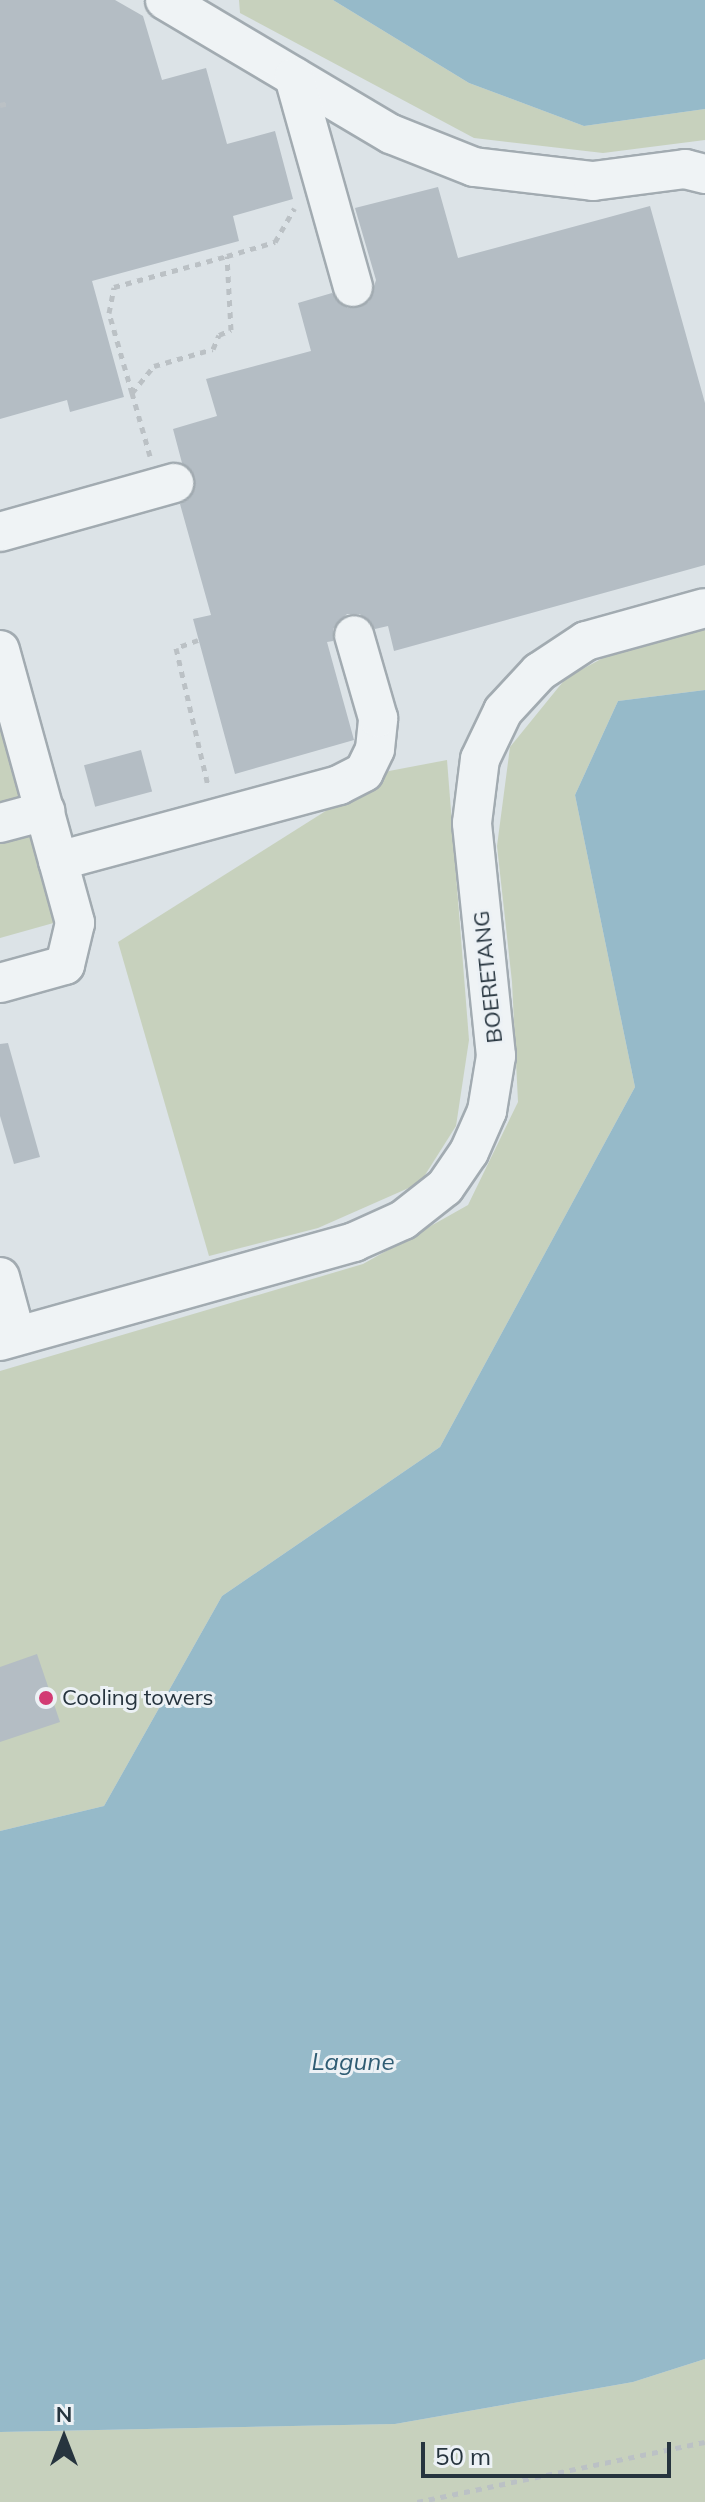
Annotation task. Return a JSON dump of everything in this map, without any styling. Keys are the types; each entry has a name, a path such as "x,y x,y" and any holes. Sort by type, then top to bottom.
{"lane":[{"path":"165,0 391,134 474,167 593,181 685,169 705,174"},
{"path":"294,77 353,287"},
{"path":"0,532 166,485"},
{"name":"BOERETANG","path":"8,1338 354,1242 403,1220 445,1187 469,1152 487,1111 496,1056 472,823 480,759 503,711 539,672 586,641 705,608"},
{"path":"58,861 339,785 364,772 375,749 378,718 354,635"},
{"path":"0,650 6,698 45,811 75,923 65,965 0,983"},
{"path":"0,823 45,811"},
{"path":"0,1277 8,1338"}],"path":[{"path":"0,105 9,103"},
{"path":"166,485 132,393 109,313 114,287 275,242 318,167"},
{"path":"132,393 154,366 213,349 219,335 231,330 227,256"},
{"path":"198,640 176,648 216,818"},
{"path":"417,2502 705,2442"}],"green space":[{"path":"239,0 333,0 469,83 584,126 705,109 705,140 603,153 474,138 240,13"},
{"path":"705,630 705,690 618,701 575,795 635,1087 440,1447 222,1596 104,1806 0,1831 0,1371 363,1264 468,1205 518,1102 512,982 497,846 510,747 566,678 625,646"},
{"path":"0,712 57,922 0,938"},
{"path":"447,760 469,1040 456,1126 420,1183 318,1228 209,1256 118,942 389,771"},
{"path":"705,2359 705,2502 0,2502 0,2432 395,2424 633,2382"}],"water":[{"path":"333,0 705,0 705,109 584,126 469,83"},
{"name":"Lagune","path":"705,690 705,2359 633,2382 395,2424 0,2432 0,1831 104,1806 222,1596 440,1447 635,1087 575,795 618,701"}],"building":[{"path":"0,0 115,0 143,16 162,80 206,68 227,144 275,131 293,199 233,216 239,241 92,281 124,397 70,412 67,400 0,419"},
{"path":"438,187 458,258 650,206 705,403 705,565 394,651 388,626 375,629 360,614 347,614 333,629 333,641 327,642 354,740 235,774 193,619 211,615 180,504 190,498 195,478 182,463 173,429 217,416 206,379 311,351 298,303 332,293 348,308 369,302 376,280 355,208"},
{"path":"141,750 152,792 95,807 84,765"},
{"path":"8,1043 40,1157 14,1164 0,1116 0,1044"},
{"name":"Cooling towers","path":"37,1654 60,1722 0,1742 0,1667"}],"place":[{"name":"Cooling towers","path":"46,1698"}]}
